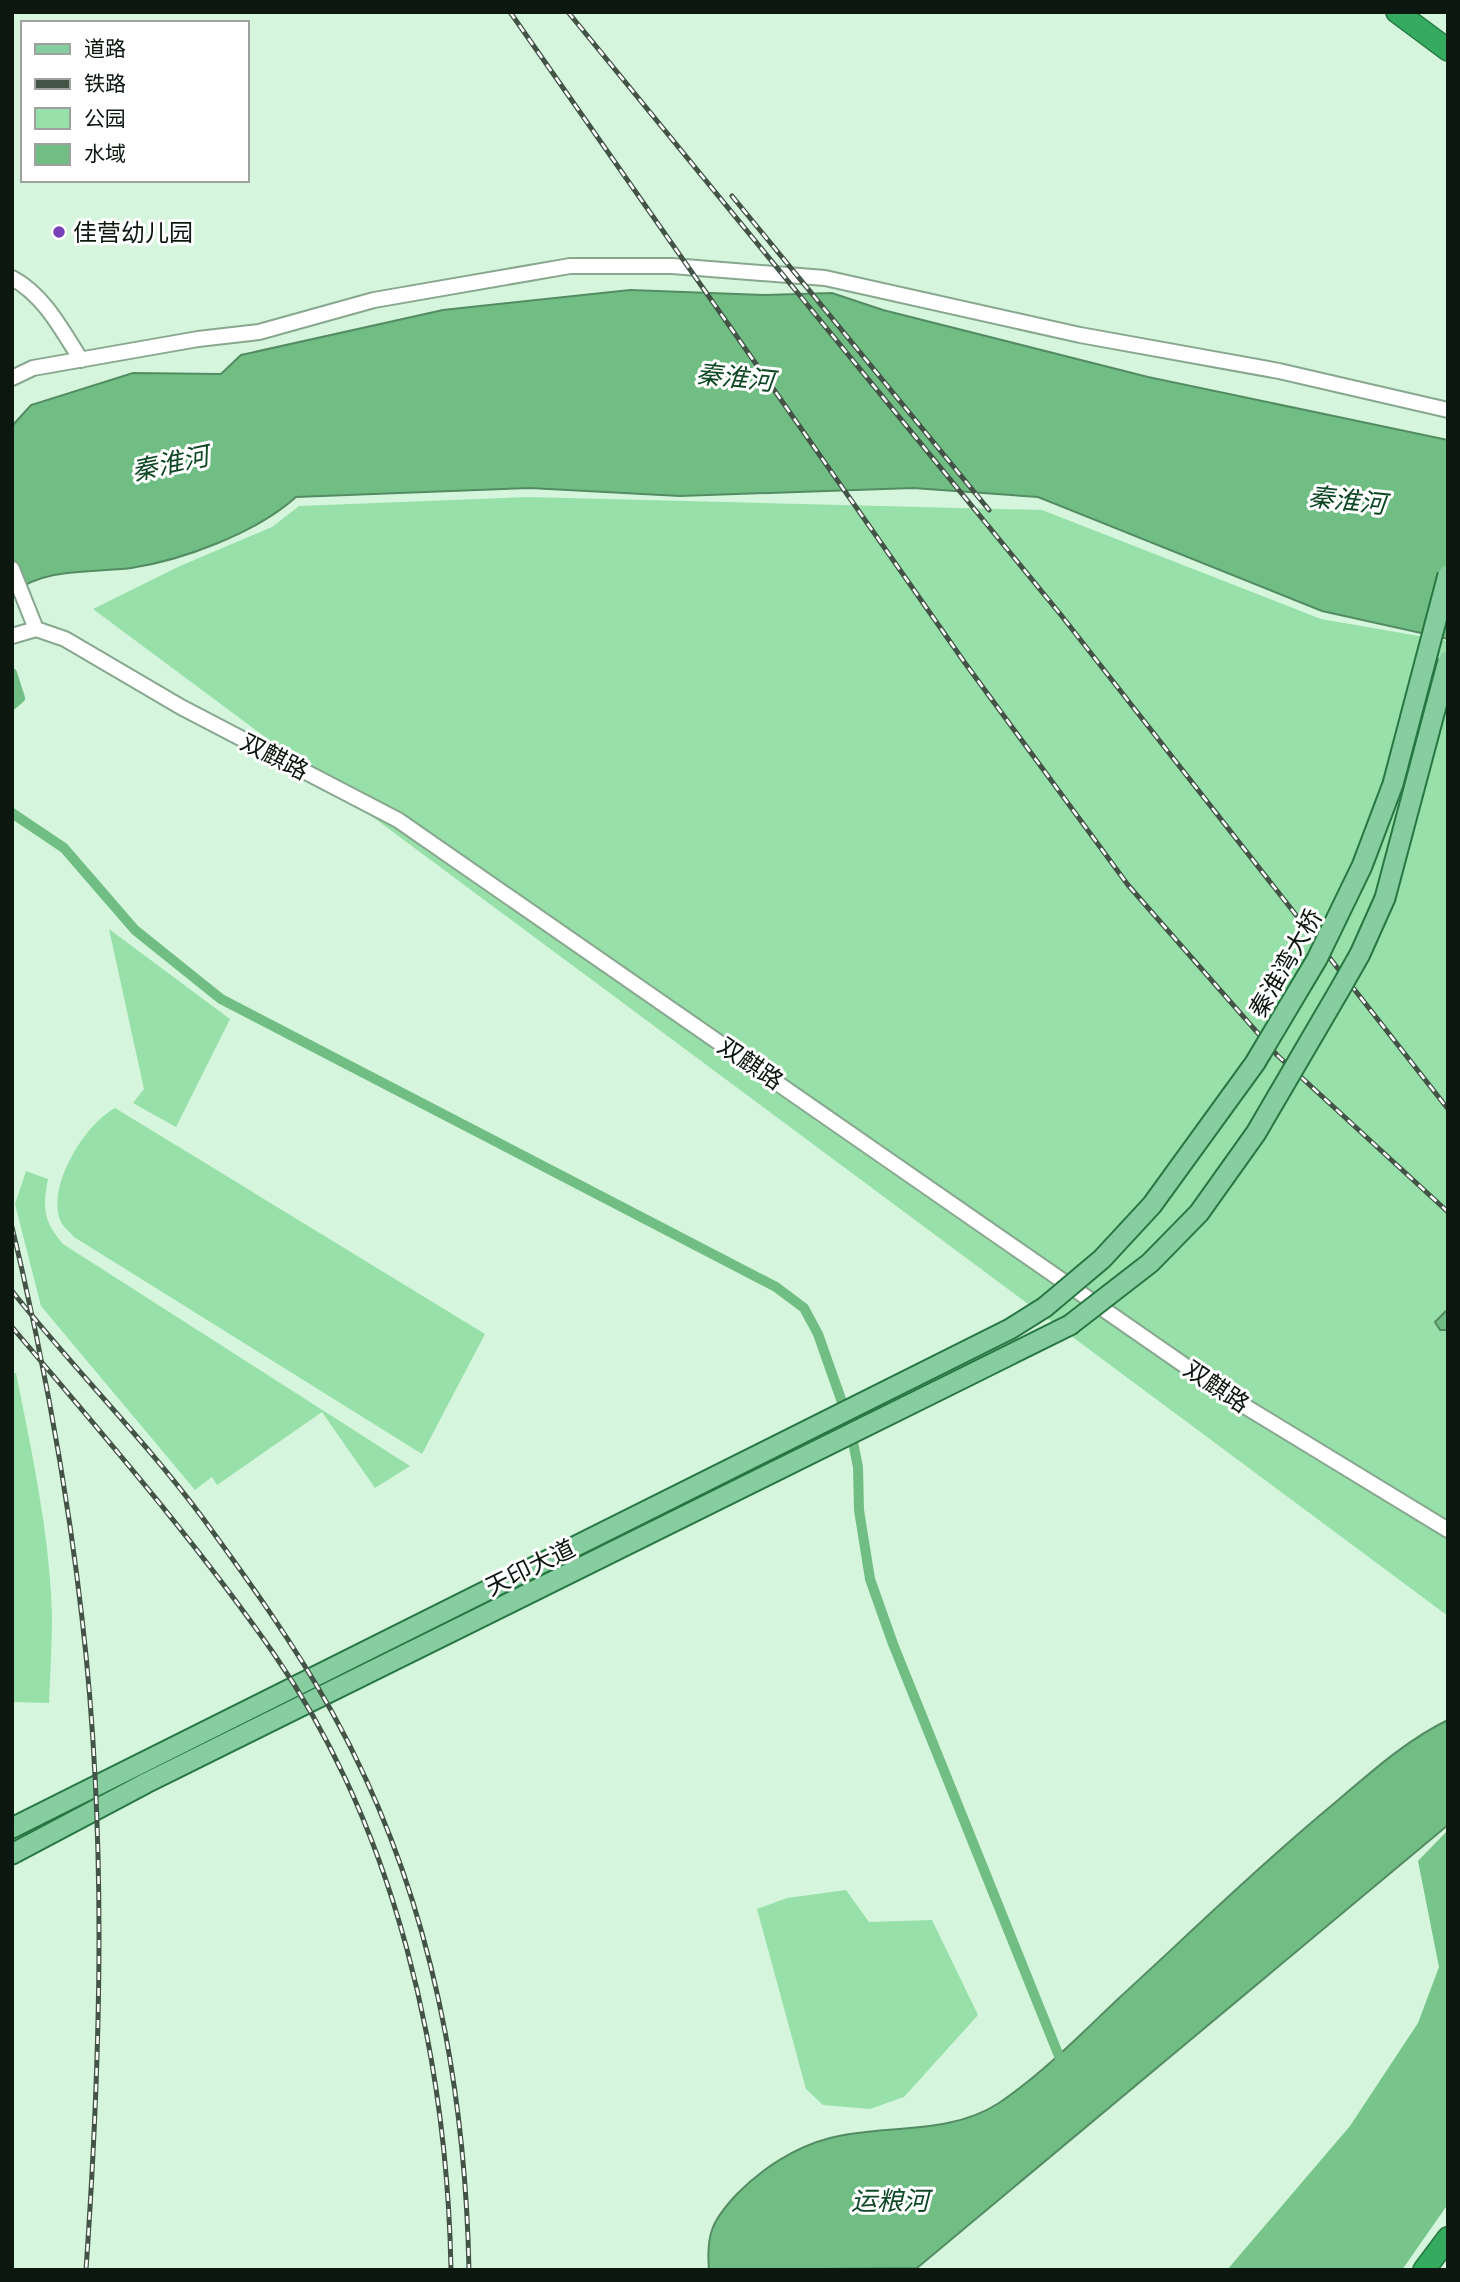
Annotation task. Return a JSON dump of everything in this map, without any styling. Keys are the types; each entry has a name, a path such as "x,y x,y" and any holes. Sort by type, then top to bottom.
{"highway":[{"path":"1397,12 1448,50"},
{"path":"1424,2270 1448,2238"}],"main road":[{"name":"秦淮湾大桥","path":"1045,1307 1102,1259 1152,1205 1255,1063 1317,959 1358,876 1393,784 1448,575"},
{"name":"天印大道","path":"12,1854 146,1783 869,1427 1070,1325 1150,1263 1199,1213 1256,1133 1346,979 1385,898 1448,661"},
{"name":"天印大道","path":"12,1828 1010,1329 1045,1307"}],"street":[{"path":"12,378 33,368 198,339 259,332 374,300 570,266 672,266 825,278 1080,335 1279,371 1448,411"},
{"path":"12,278 27,286 59,324 81,360"},
{"path":"12,569 36,629 12,636"},
{"name":"双麒路","path":"36,629 65,639 181,707 398,820 1233,1399 1448,1530"}],"green space":[{"path":"526,497 1042,510 1321,619 1448,641 1448,1616 93,609 180,566 272,527 299,506"},
{"path":"109,929 230,1019 176,1127 133,1103 144,1089"},
{"path":"115,1108 485,1334 422,1454 74,1237 64,1227 57,1206 64,1173 81,1141 103,1116"},
{"path":"26,1171 48,1179 46,1214 48,1222 63,1244 410,1466 375,1488 322,1412 217,1485 212,1477 195,1490 41,1306 15,1204"},
{"path":"12,1373 16,1373 28,1433 48,1556 52,1617 49,1703 12,1702"},
{"path":"846,1890 869,1922 932,1920 978,2015 904,2097 870,2109 823,2105 806,2089 757,1909 787,1898"}],"shaded area":[{"path":"1448,1830 1448,2204 1402,2270 1227,2270 1350,2126 1418,2023 1439,1967 1418,1861"}],"water":[{"name":"秦淮河","path":"630,290 765,295 832,293 883,310 1148,377 1448,440 1448,639 1322,611 1038,497 913,488 680,496 530,488 296,497 261,522 196,552 131,568 54,575 25,585 12,593 12,426 31,405 133,373 221,374 241,355 443,310"},
{"path":"1448,1309 1448,1330 1440,1330 1435,1322"},
{"name":"运粮河","path":"1448,1720 1448,1825 917,2268 709,2270 710,2237 716,2221 736,2195 756,2176 791,2153 830,2138 938,2125 979,2113 999,2103 1060,2054 1226,1898 1309,1825 1390,1757"}],"waterway":[{"path":"12,673 20,698 12,705"},
{"path":"12,813 64,848 135,930 221,999 776,1287 804,1308 818,1334 849,1422 858,1467 859,1510 870,1579 893,1644 1063,2066"}],"railway":[{"path":"510,12 965,663 1128,885 1277,1055 1448,1212"},
{"path":"568,12 1061,615 1448,1109"},
{"path":"732,196 989,510"},
{"path":"12,1227 44,1373 61,1471 76,1569 90,1699 99,1944 95,2107 86,2270"},
{"path":"12,1291 156,1459 219,1541 302,1662 332,1712 365,1777 393,1844 435,1983 459,2125 469,2270"},
{"path":"12,1327 147,1488 243,1611 274,1654 316,1722 353,1795 383,1870 407,1949 425,2028 439,2109 451,2270"}],"place":[{"name":"佳营幼儿园","path":"59,232"}]}
